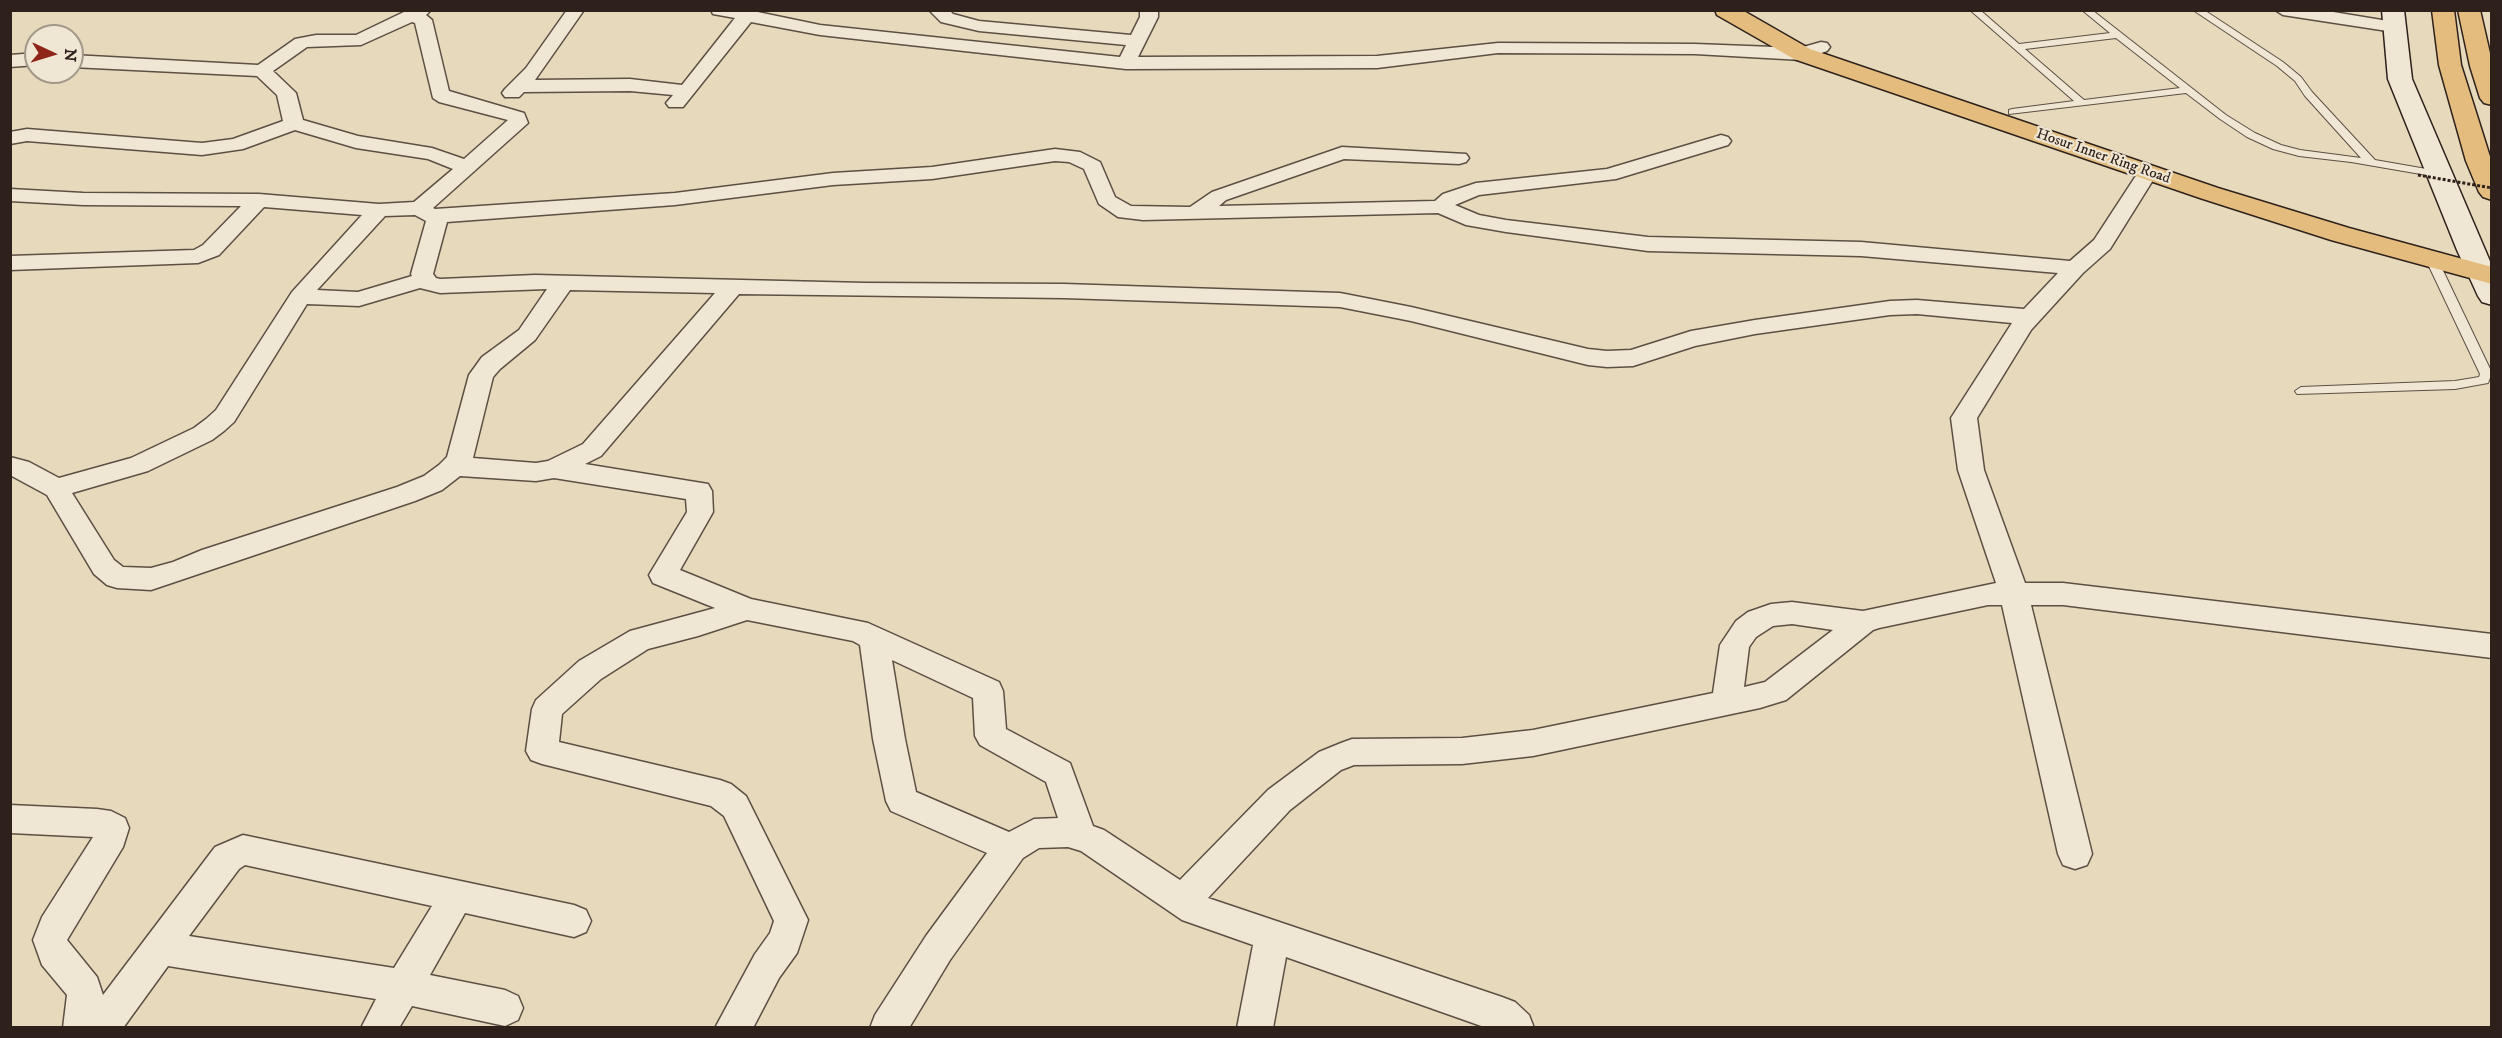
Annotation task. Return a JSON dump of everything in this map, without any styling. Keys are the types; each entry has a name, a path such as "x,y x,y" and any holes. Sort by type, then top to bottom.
{"main road":[{"name":"Hosur Inner Ring Road","path":"1725,10 1811,51 2148,172 2329,231 2432,260 2485,270"},
{"name":"Hosur Inner Ring Road","path":"1749,10 1811,51 2012,112 2216,182 2351,221 2485,270"},
{"path":"2443,10 2450,65 2478,161 2492,190"},
{"path":"2469,10 2481,66 2492,98"}],"street":[{"path":"487,107 521,86 576,10"},
{"path":"937,10 947,18 979,26 1137,41"},
{"path":"1126,63 1149,16 1149,10"},
{"path":"2283,10 2394,19 2400,79 2428,174 2485,270"},
{"path":"673,106 687,91 731,12 820,30 1126,63 1377,62 1498,48 1811,51"},
{"path":"84,62 262,71 301,43 316,40 349,42 361,40 417,13 423,20 440,93 446,98 487,107 517,117 518,124 468,168 429,212 422,274 428,284 440,286 563,283 1064,291 1340,300 1411,314 1588,357 1607,359 1634,358 1691,339 1755,327 1890,308 1917,307 2030,317"},
{"path":"262,71 286,93 294,124"},
{"path":"521,86 630,85 687,91"},
{"path":"10,138 27,135 202,149 236,145 294,124 356,142 432,154 468,168"},
{"path":"1441,207 1450,198 1476,189 1609,174 1721,141"},
{"path":"1194,213 1219,196 1342,153 1459,158"},
{"path":"10,195 83,199 259,200 429,212 675,199 833,179 932,172 1055,155 1073,156 1093,166 1106,200 1126,212 1143,214 1441,207 1474,220 1506,226 1648,244 1862,249 2075,268"},
{"path":"2075,854 2014,593 1971,470 1964,418 2022,325 2075,268 2102,244 2148,172"},
{"path":"10,263 198,256 211,250 259,200"},
{"path":"56,488 139,465 203,434 215,425 225,416 300,297 318,274 380,210"},
{"path":"300,297 359,299 424,280"},
{"path":"10,466 56,488 104,567 117,577 133,580 151,579 180,571 212,557 406,494 433,483 459,461 481,375 491,363 527,335 563,283"},
{"path":"554,470 592,450 733,287"},
{"path":"454,466 536,472 554,470 699,491 700,512 663,575 747,609 858,631 988,692 991,736 1059,773 1080,836"},
{"path":"1183,900 1279,800 1330,761 1352,752 1462,751 1533,743 1727,703 1775,691 1863,622 1878,616 1988,594 2063,594 2492,646"},
{"path":"733,1028 767,966 785,941 791,920 735,806 720,794 542,751 547,709 590,670 640,639 698,625 747,609"},
{"path":"1727,703 1735,645 1746,629 1758,620 1771,615 1792,613 1863,622"},
{"path":"874,638 889,739 902,801 1011,848"},
{"path":"10,819 97,823 111,825 113,828 111,837 54,928 50,940 54,953 69,968 84,989 86,1000 81,1028"},
{"path":"888,1028 938,948 1011,848 1034,834 1068,832 1092,840 1194,909 1502,1015 1516,1028"},
{"path":"100,1028 227,858 243,850 574,921"},
{"path":"379,1028 456,896"},
{"path":"1255,1028 1272,935"},
{"path":"159,948 405,987 505,1008"}],"lane":[{"path":"1974,10 2081,102"},
{"path":"2086,10 2186,90 2251,135 2277,147 2299,153 2371,162 2428,174"},
{"path":"2197,10 2280,64 2298,79 2308,94 2371,162"},
{"path":"2016,47 2117,35"},
{"path":"2012,112 2186,90"},
{"path":"2301,390 2455,385 2484,380 2486,374 2432,260"}],"path":[{"path":"2428,174 2492,190"}]}
